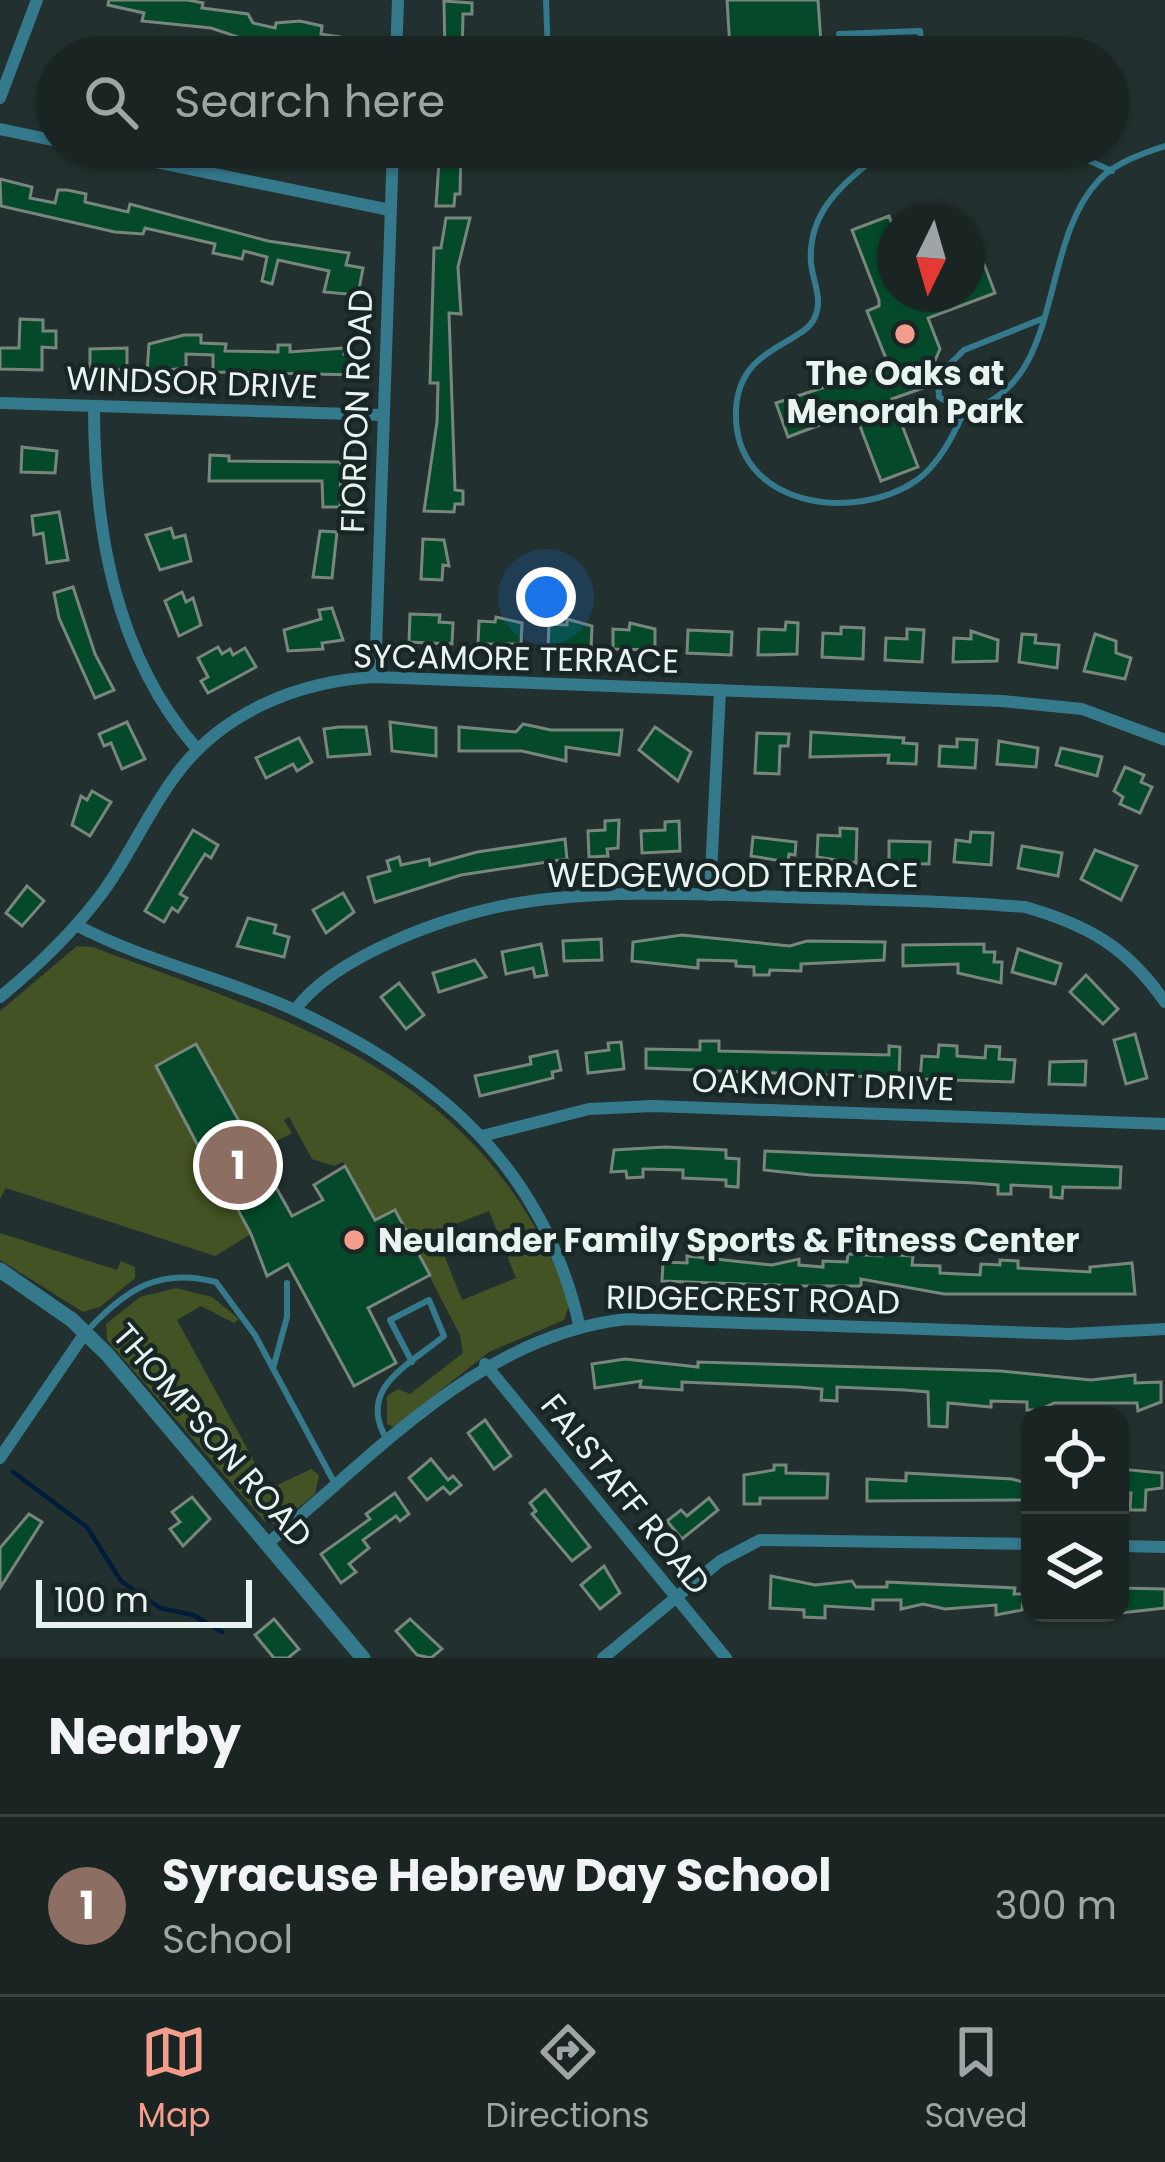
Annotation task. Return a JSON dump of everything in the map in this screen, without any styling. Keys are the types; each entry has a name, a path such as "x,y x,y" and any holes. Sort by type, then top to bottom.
{"street":[{"path":"0,98 37,0"},
{"path":"397,36 398,0"},
{"path":"0,129 36,137"},
{"path":"186,168 391,210"},
{"name":"FIORDON ROAD","path":"375,677 392,168"},
{"name":"WINDSOR DRIVE","path":"0,404 382,415"},
{"path":"94,406 94,478 112,583 157,691 197,749"},
{"name":"SYCAMORE TERRACE","path":"0,997 76,925 197,749 263,704 306,688 375,677 1082,709 1165,740"},
{"path":"710,895 720,690"},
{"name":"WEDGEWOOD TERRACE","path":"295,1010 336,972 401,939 508,904 567,896 710,895 1025,907 1070,920 1119,946 1165,1002"},
{"path":"76,925 295,1010 428,1090 482,1136 534,1202 565,1264 579,1324"},
{"name":"OAKMONT DRIVE","path":"482,1136 589,1109 653,1106 1165,1124"},
{"name":"THOMPSON ROAD","path":"0,1270 85,1333 167,1419 363,1658"},
{"name":"RIDGECREST ROAD","path":"268,1543 485,1364 579,1324 627,1319 1070,1334 1165,1329"},
{"path":"0,1458 85,1333"},
{"name":"FALSTAFF ROAD","path":"485,1364 726,1658"},
{"path":"603,1658 720,1562 760,1540 1021,1544"},
{"path":"1129,1546 1165,1546"}],"lane":[{"path":"546,0 547,36"},
{"path":"838,34 920,32 920,36"},
{"path":"1129,163 1165,146"},
{"path":"863,168 831,195 812,233 817,315 807,329 772,345 748,373 736,410 745,450 760,473 795,500 840,505 881,499 920,478 950,442 964,412"},
{"path":"1105,168 1112,171"},
{"path":"1044,318 964,350 938,376 939,397 949,408 964,412 985,407 1024,372 1044,318 1066,233 1099,180 1118,168"},
{"path":"85,1333 135,1288 165,1275 216,1282 233,1300 274,1368 337,1487"},
{"path":"274,1368 287,1317 287,1283"},
{"path":"388,1443 375,1421 375,1402 444,1336 429,1300 390,1320 412,1362"}],"green space":[{"path":"77,946 93,947 244,1004 378,1068 437,1110 489,1161 534,1225 570,1303 564,1320 489,1352 394,1427 387,1424 387,1396 398,1389 410,1394 463,1353 460,1335 395,1210 375,1220 343,1162 334,1166 312,1159 289,1117 284,1120 292,1133 257,1151 196,1045 156,1067 223,1194 229,1193 251,1234 215,1256 6,1188 0,1199 0,1011","holes":["489,1211 516,1278 462,1300 435,1232"]},
{"path":"0,1233 117,1270 121,1261 135,1267 135,1278 100,1307 83,1312 0,1260"},
{"path":"176,1288 212,1297 239,1319 234,1323 201,1306 177,1320 269,1489 311,1469 319,1475 315,1494 278,1525 264,1521 107,1340 106,1324 140,1297"}],"building":[{"path":"109,0 188,0 203,3 202,8 248,14 253,23 275,28 276,23 300,21 322,26 321,34 334,36 235,36 211,28 142,21 144,13 108,5"},
{"path":"727,0 818,0 821,36 729,36"},
{"path":"444,1 472,3 472,14 463,14 462,36 445,36"},
{"path":"439,168 461,168 460,194 455,194 454,206 436,206"},
{"path":"0,179 32,187 30,198 55,203 58,190 67,190 86,194 85,202 128,212 130,204 268,241 349,253 346,265 363,268 358,295 324,292 329,271 278,260 272,284 262,281 267,257 244,251 242,259 213,253 215,244 145,228 143,234 115,232 1,206"},
{"path":"446,218 470,218 458,267 461,314 449,313 455,490 463,491 463,504 455,504 454,512 424,511 437,422 438,383 430,383 434,248 441,248"},
{"name":"The Oaks at Menorah Park","path":"877,221 877,295 852,230"},
{"name":"The Oaks at Menorah Park","path":"985,267 995,293 985,297"},
{"name":"The Oaks at Menorah Park","path":"877,307 877,312 944,312 928,318 940,349 923,388 892,399 918,467 881,481 858,421 846,415 788,437 776,403 889,366 867,311"},
{"path":"20,319 43,320 43,331 56,331 56,348 42,347 42,370 0,369 0,348 19,348"},
{"path":"201,335 201,343 226,344 225,351 278,352 278,345 290,345 290,352 345,348 344,354 359,355 358,375 213,372 213,355 186,354 186,368 147,372 149,344"},
{"path":"127,348 127,370 90,370 90,349"},
{"path":"22,447 57,451 55,473 21,472"},
{"path":"210,455 229,456 229,461 341,462 340,507 323,507 322,481 209,481"},
{"path":"59,512 68,560 47,563 43,533 34,535 32,516"},
{"path":"171,528 174,538 185,535 191,561 160,570 146,535"},
{"path":"320,531 337,532 332,578 313,577"},
{"path":"423,539 444,540 449,566 443,565 442,580 421,579"},
{"path":"73,587 95,654 114,690 95,698 59,618 54,593"},
{"path":"182,592 186,602 193,598 201,625 179,636 165,601"},
{"path":"332,608 343,640 322,643 323,649 288,651 284,630 321,619 319,610"},
{"path":"410,614 440,615 439,622 453,623 452,644 409,642"},
{"path":"496,617 522,623 521,644 478,644 479,621 495,622"},
{"path":"567,619 592,626 591,649 548,647 549,624 567,625"},
{"path":"786,622 798,623 797,654 758,655 759,629 785,630"},
{"path":"630,623 655,629 655,650 613,649 613,629 629,630"},
{"path":"841,627 864,628 863,659 822,657 823,633 841,634"},
{"path":"907,629 924,630 922,662 885,660 886,638 907,639"},
{"path":"688,630 732,632 731,655 687,653"},
{"path":"971,631 998,640 997,661 953,662 954,638 971,639"},
{"path":"1022,634 1036,635 1035,643 1059,645 1057,668 1019,662"},
{"path":"1095,634 1116,641 1116,653 1131,658 1125,679 1084,671"},
{"path":"218,647 222,654 230,649 233,655 245,648 256,667 208,693 201,681 208,677 198,658"},
{"path":"127,722 145,759 122,769 111,743 104,746 99,734"},
{"path":"390,722 436,728 436,756 392,751"},
{"path":"523,724 551,730 622,730 619,755 566,747 566,761 522,751 459,751 459,727 516,732"},
{"path":"366,727 370,754 328,757 324,729"},
{"path":"655,727 691,752 678,781 639,750"},
{"path":"811,732 904,738 903,743 917,744 916,764 888,763 889,755 810,757"},
{"path":"757,733 789,734 788,746 780,746 779,774 755,773"},
{"path":"299,738 312,762 297,771 293,764 266,778 256,758"},
{"path":"957,739 977,740 975,768 939,766 940,746 957,747"},
{"path":"999,741 1038,748 1036,767 997,764"},
{"path":"1061,748 1102,757 1097,776 1056,765"},
{"path":"1125,767 1144,775 1141,782 1152,787 1140,813 1120,804 1123,797 1114,791"},
{"path":"92,791 111,802 90,836 72,825 81,796 87,800"},
{"path":"619,820 618,848 607,849 608,856 589,857 588,831 605,830 605,821"},
{"path":"679,821 680,851 642,853 641,831 665,830 665,822"},
{"path":"840,828 857,829 856,863 817,857 818,835 840,836"},
{"path":"193,830 218,845 211,858 205,854 180,894 187,898 178,912 172,908 164,922 145,911"},
{"path":"971,832 993,833 991,865 954,862 956,840 970,842"},
{"path":"753,837 796,842 795,855 789,854 788,862 751,856"},
{"path":"565,839 567,859 461,875 375,902 368,877 390,871 387,861 399,857 401,865 429,859 430,865 477,852"},
{"path":"889,841 930,842 929,864 889,863"},
{"path":"1022,846 1062,853 1058,876 1018,868"},
{"path":"1095,850 1137,866 1121,900 1081,879"},
{"path":"27,886 44,901 22,926 6,913"},
{"path":"343,893 354,912 326,933 313,910"},
{"path":"248,918 276,925 274,933 289,937 284,957 237,946"},
{"path":"682,935 790,946 807,941 885,942 884,960 801,964 801,971 770,970 769,975 754,975 754,967 736,966 736,961 698,960 698,968 632,961 633,942"},
{"path":"601,939 602,960 564,961 563,941"},
{"path":"541,944 547,975 535,977 533,968 506,974 502,952"},
{"path":"984,944 984,952 995,952 994,962 1002,962 1001,983 958,973 958,964 903,966 903,945"},
{"path":"1018,949 1061,964 1055,984 1012,972"},
{"path":"475,960 486,977 439,992 433,973"},
{"path":"1086,975 1118,1009 1103,1024 1070,992"},
{"path":"399,983 424,1015 406,1029 381,997"},
{"path":"1135,1034 1147,1078 1126,1084 1114,1040"},
{"path":"700,1041 719,1041 719,1051 889,1055 889,1046 900,1047 899,1078 646,1068 646,1049 700,1050"},
{"path":"621,1042 624,1069 588,1073 586,1053 609,1050 608,1043"},
{"path":"196,1044 292,1216 323,1200 314,1185 345,1166 375,1220 395,1210 430,1275 368,1308 396,1363 354,1386 288,1264 267,1276 251,1234 229,1193 224,1195 156,1066"},
{"path":"939,1045 957,1046 957,1056 985,1058 986,1046 1000,1047 999,1059 1015,1060 1013,1082 920,1079 922,1056 938,1057"},
{"path":"557,1051 561,1070 552,1072 553,1078 480,1096 475,1076 531,1064 530,1057"},
{"path":"1086,1061 1085,1085 1049,1084 1050,1062"},
{"path":"614,1150 726,1150 726,1158 739,1159 738,1187 726,1186 726,1180 683,1178 683,1170 643,1169 643,1177 627,1178 626,1171 611,1172"},
{"path":"765,1151 1121,1167 1120,1188 1063,1187 1062,1198 1051,1197 1051,1187 1011,1185 1011,1194 998,1194 998,1185 811,1175 764,1170"},
{"path":"883,1246 899,1247 899,1255 913,1256 912,1265 940,1266 940,1273 980,1275 981,1264 1000,1265 1000,1260 1018,1261 1018,1268 1090,1272 1090,1267 1132,1263 1135,1294 944,1294 861,1279 861,1286 662,1281 663,1262 687,1263 687,1256 772,1265 799,1259 799,1265 823,1267 823,1261 847,1262 848,1254 882,1256"},
{"path":"625,1359 698,1367 698,1362 1001,1371 1091,1380 1135,1375 1135,1383 1161,1382 1161,1402 1138,1411 1137,1403 1027,1406 1027,1402 991,1401 991,1407 948,1403 947,1427 929,1426 928,1392 837,1387 837,1401 821,1400 822,1389 798,1387 682,1382 682,1390 640,1387 641,1381 595,1388 592,1364"},
{"path":"485,1420 511,1456 494,1469 468,1433"},
{"path":"431,1459 448,1480 453,1476 461,1485 450,1494 443,1487 427,1500 409,1478"},
{"path":"774,1465 786,1465 786,1473 828,1474 827,1498 760,1498 760,1504 744,1504 744,1475 774,1470"},
{"path":"1129,1470 1162,1473 1162,1488 1146,1490 1145,1510 1130,1510"},
{"path":"906,1473 1012,1479 1021,1482 1021,1500 867,1501 867,1479 906,1481"},
{"path":"545,1490 590,1547 572,1561 532,1514 536,1511 530,1503"},
{"path":"395,1493 409,1514 400,1521 396,1516 363,1540 369,1548 349,1564 356,1572 341,1583 321,1554 370,1519 366,1514"},
{"path":"192,1497 210,1519 183,1546 170,1529 180,1522 172,1512"},
{"path":"709,1498 718,1510 682,1539 667,1521 681,1510 687,1516"},
{"path":"29,1514 42,1522 0,1588 0,1548"},
{"path":"604,1566 620,1593 600,1609 581,1585"},
{"path":"771,1576 815,1585 852,1581 856,1587 887,1587 887,1582 1015,1588 1014,1594 1021,1594 1021,1610 996,1615 996,1605 945,1609 923,1604 901,1609 901,1600 873,1600 873,1609 825,1606 825,1618 804,1617 804,1610 770,1608"},
{"path":"1129,1588 1165,1589 1165,1608 1129,1612"},
{"path":"274,1619 299,1649 288,1658 274,1658 255,1635"},
{"path":"410,1619 442,1649 431,1658 417,1655 396,1631"}],"waterway":[{"path":"13,1472 87,1527 121,1581 160,1608 193,1615 222,1632"}],"place":[{"name":"The Oaks at Menorah Park","path":"905,334"},
{"name":"Syracuse Hebrew Day School","path":"238,1165"},
{"name":"Neulander Family Sports & Fitness Center","path":"354,1240"}]}
